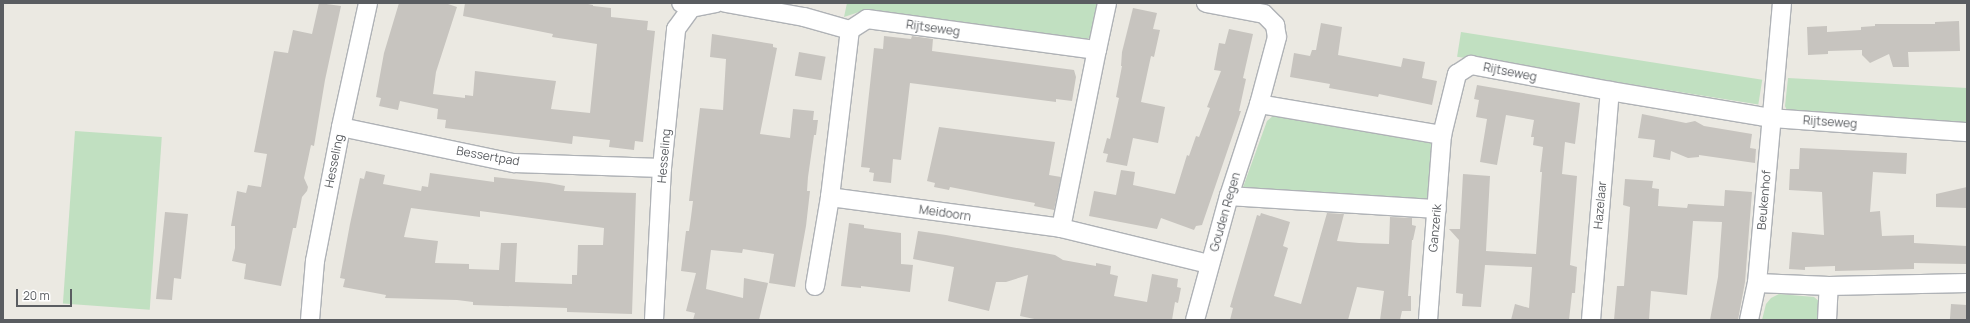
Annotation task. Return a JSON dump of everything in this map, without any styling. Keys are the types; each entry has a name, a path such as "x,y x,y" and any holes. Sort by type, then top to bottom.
{"street":[{"name":"Hesseling","path":"310,320 315,261 341,127 368,3"},
{"path":"686,6 717,3"},
{"path":"726,3 804,17 850,30 830,197 815,286"},
{"path":"1061,228 1107,3"},
{"path":"1206,3 1264,14 1275,25 1277,37 1259,104 1442,135"},
{"name":"Beukenhof","path":"1749,320 1757,283 1782,3"},
{"name":"Hesseling","path":"654,320 662,168 676,29 686,6"},
{"name":"Rijtseweg","path":"850,30 867,19 1097,50"},
{"name":"Rijtseweg","path":"1442,135 1457,74 1471,65 1610,91 1771,118 1967,132"},
{"name":"Hazelaar","path":"1591,320 1610,91"},
{"name":"Gouden Regen","path":"1195,320 1229,196 1259,104"},
{"name":"Bessertpad","path":"341,127 514,163 662,168"},
{"name":"Ganzerik","path":"1428,320 1442,135"},
{"path":"1229,196 1437,209"},
{"name":"Meidoorn","path":"830,197 1061,228 1210,264"},
{"path":"1757,283 1829,286 1967,283"},
{"path":"1827,320 1829,286"}],"green space":[{"path":"847,3 1106,3 1098,37 1085,39 955,21 862,11 844,17"},
{"path":"1461,32 1762,80 1758,104 1457,57"},
{"path":"1788,78 1967,88 1967,125 1789,115 1785,106"},
{"path":"1275,114 1435,144 1433,204 1242,190 1267,121"},
{"path":"75,131 162,137 150,310 63,304"},
{"path":"1779,294 1814,297 1820,302 1823,320 1762,320 1766,304 1771,298"}],"building":[{"path":"319,3 341,6 325,80 314,146 311,145 304,178 308,187 307,191 302,197 296,228 293,228 281,286 244,279 246,264 232,261 235,248 235,226 231,226 237,191 246,193 248,185 261,187 267,154 254,152 274,51 288,53 293,30 312,34"},
{"path":"399,3 445,3 457,7 436,72 433,94 465,98 465,95 473,96 475,71 556,81 551,109 590,113 597,44 552,37 553,34 463,16 465,3 583,3 611,8 611,17 648,21 647,30 655,31 643,142 635,141 634,150 609,147 610,140 573,136 572,144 445,128 446,120 437,119 438,109 400,101 398,110 379,106 381,98 376,97 384,53"},
{"path":"1133,8 1157,13 1153,29 1160,30 1154,57 1151,56 1141,102 1165,107 1158,143 1133,138 1127,166 1106,162 1108,154 1103,153 1107,138 1110,139 1119,98 1116,97 1122,66 1122,52"},
{"path":"1959,21 1960,51 1908,52 1909,67 1893,67 1889,54 1870,63 1862,55 1862,50 1828,51 1828,54 1808,55 1807,27 1827,26 1827,32 1861,30 1861,27 1875,26 1875,24 1935,24 1935,22"},
{"path":"1321,23 1342,27 1338,55 1401,67 1403,58 1425,62 1422,78 1437,81 1432,105 1379,94 1378,97 1329,88 1330,84 1290,77 1294,53 1310,56 1312,50 1316,50"},
{"path":"1229,29 1253,34 1243,78 1246,79 1239,111 1241,111 1202,225 1196,226 1194,230 1161,218 1157,229 1089,216 1094,191 1116,195 1121,170 1135,172 1133,185 1175,194 1187,155 1189,156 1196,136 1199,137 1210,108 1207,107 1221,71 1214,70 1219,43 1225,44"},
{"path":"712,34 773,44 773,47 777,48 760,134 790,138 793,109 814,111 813,120 818,120 816,135 814,135 808,177 807,191 810,191 806,226 795,287 769,283 774,254 743,249 742,253 711,250 706,289 743,298 744,278 768,283 759,320 693,320 695,313 686,311 696,273 681,271 686,231 689,231 693,201 689,201 700,108 723,110 726,59 710,57"},
{"path":"884,36 911,39 912,36 933,39 932,51 1074,70 1076,77 1072,101 1056,99 1056,102 910,83 901,160 893,159 891,183 873,181 874,173 869,172 870,168 861,167 874,48 883,49"},
{"path":"799,52 826,57 821,80 795,76"},
{"path":"1477,85 1580,103 1575,144 1565,142 1562,174 1577,176 1570,265 1577,267 1575,293 1572,293 1569,320 1511,320 1515,304 1529,308 1532,267 1485,265 1481,307 1462,306 1463,294 1456,293 1459,240 1449,229 1460,229 1463,174 1490,176 1486,251 1536,254 1542,172 1540,172 1543,147 1533,145 1534,137 1531,137 1534,120 1506,115 1497,165 1480,162 1487,119 1476,117 1479,100 1474,99"},
{"path":"1642,114 1686,123 1695,121 1704,126 1752,134 1750,148 1756,149 1755,163 1699,155 1699,157 1688,158 1671,151 1670,160 1653,157 1655,140 1638,138"},
{"path":"939,127 1055,142 1049,175 1061,177 1054,210 1034,206 1035,203 950,187 949,190 934,187 935,183 927,181"},
{"path":"1800,148 1907,153 1906,174 1873,172 1870,212 1880,211 1882,236 1914,235 1914,243 1967,246 1967,264 1914,263 1914,269 1835,271 1835,266 1805,267 1805,270 1789,269 1792,232 1824,235 1822,192 1789,190 1790,169 1799,169"},
{"path":"366,171 385,175 383,184 421,191 422,186 428,187 430,173 494,182 494,177 549,183 565,186 564,191 636,193 632,314 567,312 567,308 473,305 473,302 457,300 385,298 386,295 343,287 345,279 340,278 350,224 360,178 364,179","holes":["411,208 480,217 480,211 604,228 603,245 578,245 577,275 572,275 572,284 515,282 517,243 501,243 499,270 469,269 469,264 435,263 438,241 404,237"]},
{"path":"1625,179 1653,181 1652,188 1659,189 1658,206 1687,208 1688,204 1724,206 1725,190 1752,192 1745,282 1738,320 1710,320 1718,277 1722,222 1693,221 1687,295 1651,291 1649,320 1614,320 1617,286 1624,286 1628,236 1630,207 1623,205"},
{"path":"1967,187 1967,208 1936,207 1936,194"},
{"path":"165,212 188,214 181,279 174,278 172,300 156,299"},
{"path":"1261,213 1290,222 1283,246 1288,248 1274,296 1301,304 1327,213 1344,214 1337,241 1359,243 1389,244 1390,217 1412,218 1412,225 1416,226 1412,240 1408,296 1411,296 1411,311 1402,311 1400,320 1380,320 1384,291 1357,287 1348,320 1230,320 1233,308 1230,307 1234,293 1257,215 1260,216"},
{"path":"849,223 864,225 864,228 901,233 901,264 913,265 910,292 861,286 861,288 841,286"},
{"path":"918,231 1055,255 1063,260 1096,266 1096,263 1111,266 1110,274 1118,276 1114,296 1147,302 1152,274 1178,279 1177,287 1181,288 1178,303 1175,302 1172,320 1039,320 1020,316 1028,275 1006,282 996,282 989,311 948,301 954,267 913,259"},
{"path":"1951,304 1967,305 1966,320 1950,320"}]}
